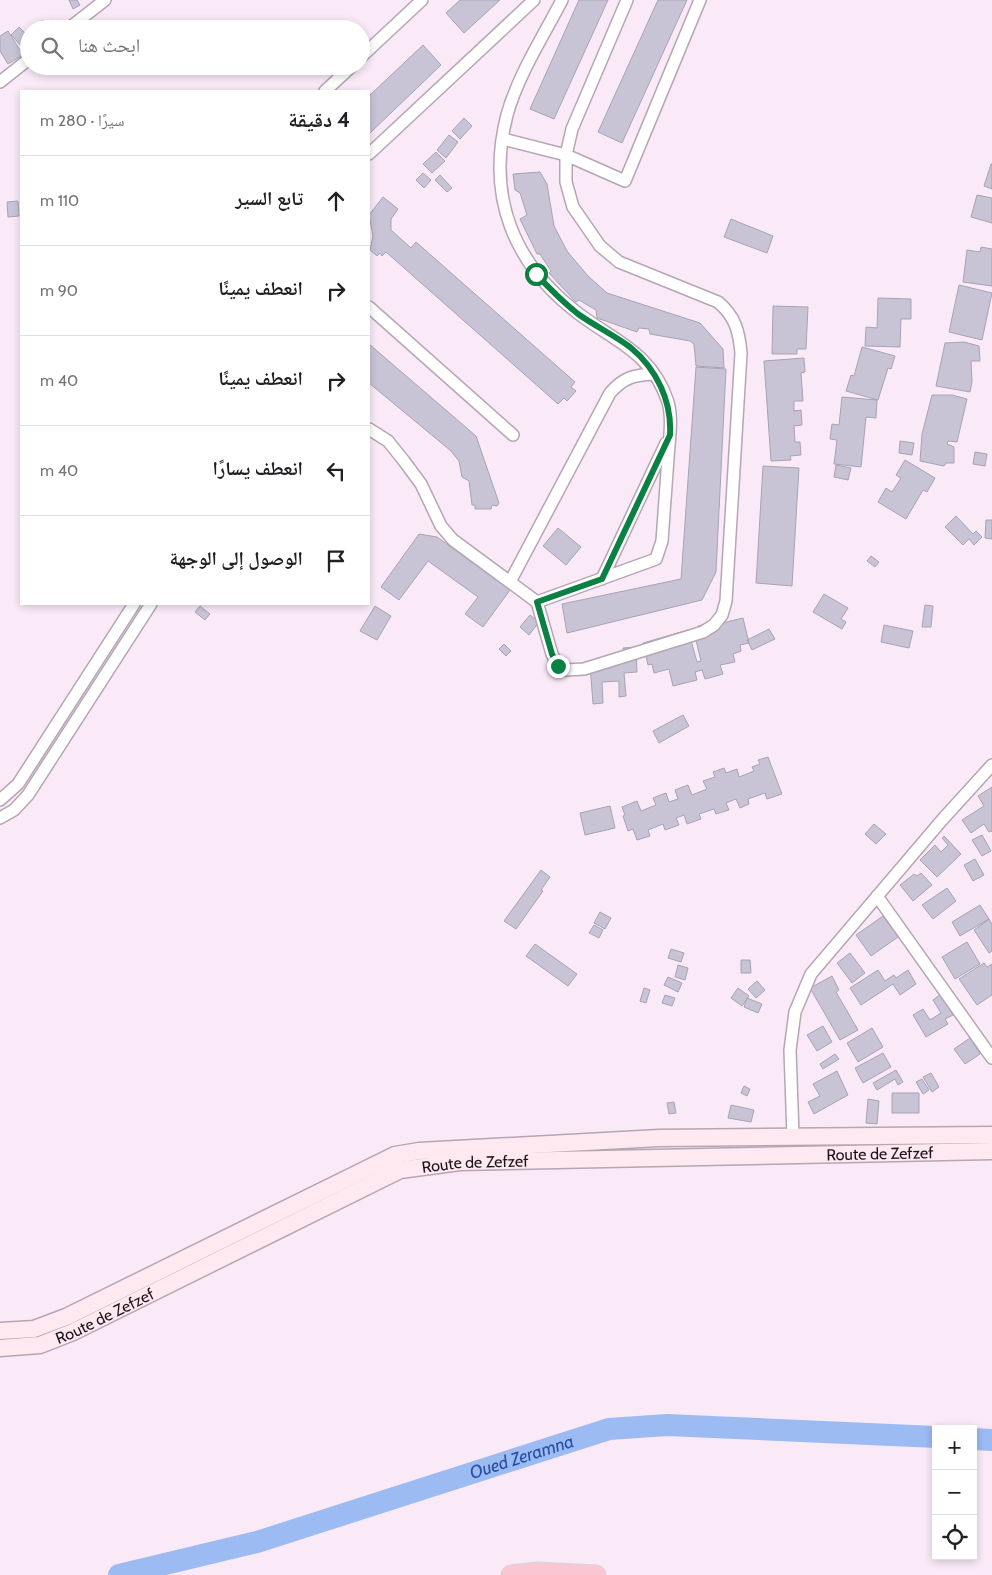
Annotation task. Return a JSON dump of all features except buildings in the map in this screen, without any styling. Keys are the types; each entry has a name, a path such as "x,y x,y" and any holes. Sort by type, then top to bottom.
{"highway":[{"path":"511,1575 537,1572 596,1575"}],"main road":[{"name":"Route de Zefzef","path":"0,1331 34,1329 66,1317 395,1156 419,1151 659,1138 992,1135"},
{"name":"Route de Zefzef","path":"0,1348 40,1345 73,1332 400,1170 460,1162 992,1151"}],"street":[{"path":"79,20 105,0"},
{"path":"370,49 422,0"},
{"path":"370,153 534,0"},
{"path":"537,602 656,559 660,551 671,417 668,402 654,374 643,358 630,347 580,314 536,274 508,223 501,195 499,158 507,114 523,73 562,0"},
{"path":"370,430 388,441 404,461 421,484 441,526 453,540 510,580 537,602 552,654 558,666 565,670 584,669 683,640 714,625 722,615 726,601 741,354 736,323 728,310 718,302 619,262 600,246 573,207 566,182 566,155 572,129 627,0"},
{"path":"502,139 566,155 625,181 700,0"},
{"path":"0,82 20,67"},
{"path":"326,90 342,75"},
{"path":"370,307 513,435"},
{"path":"510,580 610,392 620,381 631,375 654,374"},
{"path":"602,579 670,435"},
{"path":"0,800 18,784 133,605"},
{"path":"0,818 14,810 28,795 150,605"},
{"path":"793,1136 790,1050 795,1012 810,974 992,765"},
{"path":"877,896 992,1058"}],"waterway":[{"name":"Oued Zeramna","path":"119,1575 257,1542 609,1429 667,1425 932,1437"},
{"name":"Oued Zeramna","path":"977,1439 992,1440"}],"route":[{"path":"536,274 555,294 580,314 630,347 643,358 664,392 671,417 670,435 602,579 537,602 552,654 558,666"}]}
